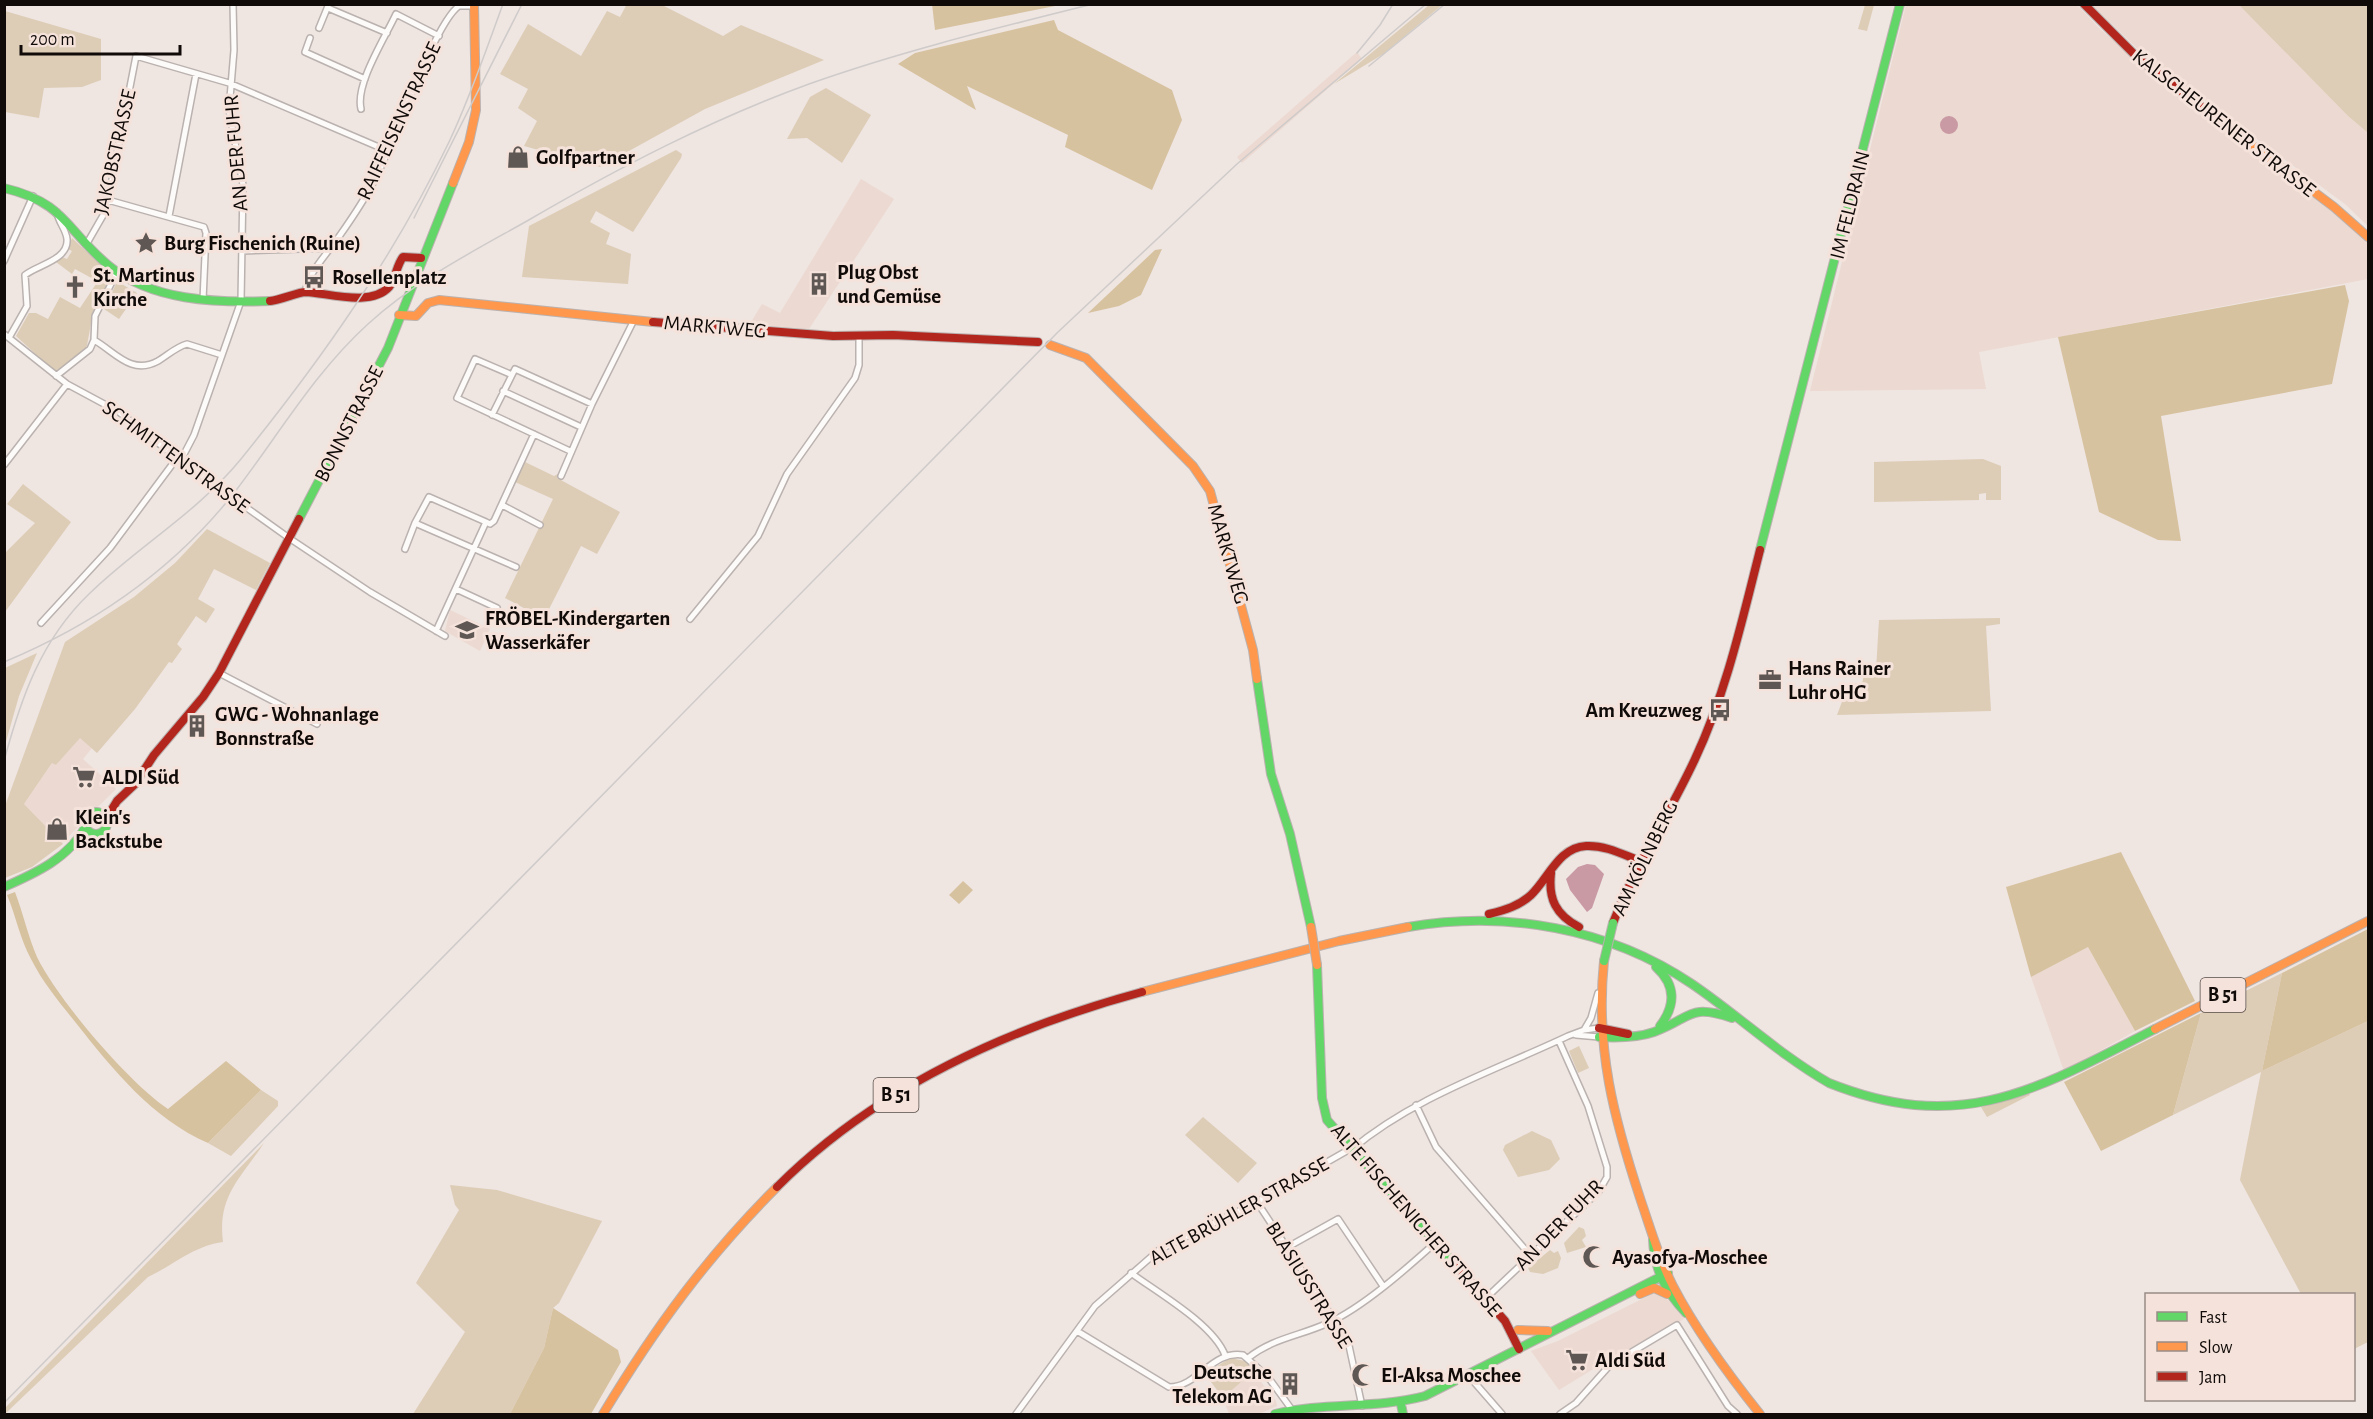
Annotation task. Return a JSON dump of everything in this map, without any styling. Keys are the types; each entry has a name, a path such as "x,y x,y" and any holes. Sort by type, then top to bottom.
{"main road":[{"name":"IM FELDRAIN","path":"1709,728 1728,674 1900,4"},
{"name":"KALSCHEURENER STRASSE","path":"2084,4 2138,58 2334,207 2368,237"},
{"name":"BONNSTRASSE","path":"97,812 117,801 135,784 140,772 203,697 219,673 370,387 388,348 474,125 474,5"},
{"path":"4,188 33,196 57,212 86,245 117,272 166,293 203,300 241,301 295,298 305,292 316,297 376,295 388,288 404,257 422,258"},
{"name":"MARKTWEG","path":"399,315 416,316 428,303 439,300 634,320 859,336 893,335 1038,342"},
{"name":"MARKTWEG","path":"1050,345 1086,358 1193,466 1210,491 1254,650 1271,774 1290,834 1317,965"},
{"name":"AM KÖLNBERG","path":"1709,728 1639,864 1613,923 1600,987 1599,1033 1606,1082 1621,1142 1653,1238 1668,1273 1697,1325 1758,1413"},
{"name":"BONNSTRASSE","path":"106,819 117,801"},
{"path":"4,886 49,863 79,838 89,816 97,812 106,819 103,831 79,838"},
{"path":"86,826 94,833"},
{"path":"1467,920 1516,908 1536,892 1560,857 1577,846 1591,844 1611,849 1639,864"},
{"path":"1551,869 1549,891 1557,911 1568,922 1596,938"},
{"name":"B 51","path":"603,1414 645,1344 689,1281 732,1231 784,1179 836,1137 895,1095 973,1052 1066,1014 1357,936 1422,924 1467,920 1524,922 1596,938 1639,954 1688,981 1792,1061 1829,1083 1877,1100 1902,1105 1944,1107 2001,1099 2062,1076 2368,921"},
{"path":"1639,954 1664,973 1672,987 1672,1008 1656,1030"},
{"name":"ALTE FISCHENICHER STRASSE","path":"1317,965 1322,1083 1327,1120 1351,1150 1505,1322"},
{"path":"1599,1033 1635,1035 1656,1030 1680,1016 1698,1010 1712,1011 1740,1021"},
{"name":"AM KÖLNBERG","path":"1653,1238 1659,1278 1668,1294 1697,1325"},
{"path":"1275,1414 1324,1405 1401,1404 1425,1396 1668,1273"},
{"path":"1626,1296 1634,1297 1654,1288 1668,1294"},
{"path":"1505,1322 1518,1330 1529,1343"},
{"path":"1505,1322 1519,1349"},
{"path":"1518,1330 1537,1333 1555,1330"},
{"path":"1401,1404 1403,1414"}],"street":[{"name":"AN DER FUHR","path":"41,623 110,548 179,459 194,435 241,301 243,185 230,122 229,83 234,50 233,4"},
{"name":"RAIFFEISENSTRASSE","path":"305,292 307,280 370,189 452,7 474,5"},
{"path":"319,28 328,6 387,33"},
{"path":"361,109 360,98 365,79 396,14 439,36"},
{"path":"310,38 305,52 365,79"},
{"name":"JAKOBSTRASSE","path":"86,245 105,212 136,56 196,75"},
{"path":"169,216 196,75 229,83 388,151"},
{"path":"4,261 33,196"},
{"path":"108,200 206,228 203,300"},
{"path":"7,335 27,306 25,275 55,259 66,246 67,240 57,212"},
{"path":"242,251 330,248"},
{"path":"56,376 87,353 93,340 95,316 117,272"},
{"path":"561,476 581,427 634,320"},
{"name":"SCHMITTENSTRASSE","path":"7,335 67,384 119,412 179,459 289,538 370,592 445,636"},
{"path":"690,619 759,537 787,474 855,378 859,365 859,336"},
{"path":"93,340 120,361 135,364 154,363 187,344 222,355"},
{"path":"510,374 475,359 457,393 460,401 570,451"},
{"path":"492,415 510,374 518,369 592,404"},
{"path":"4,465 67,384"},
{"path":"503,391 581,427"},
{"path":"405,549 415,523 429,497 490,524 494,521 534,434"},
{"path":"502,505 540,525"},
{"path":"436,630 486,522"},
{"path":"415,523 516,567"},
{"path":"456,589 497,608"},
{"path":"219,673 318,724"},
{"path":"1584,1030 1592,1018 1600,987"},
{"name":"ALTE BRÜHLER STRASSE","path":"1016,1414 1102,1299 1159,1250 1257,1202 1351,1150 1416,1106 1584,1030 1599,1033"},
{"path":"1575,1034 1599,1033"},
{"name":"AN DER FUHR","path":"1485,1299 1599,1191 1607,1177 1607,1167 1588,1106 1559,1041"},
{"path":"1416,1106 1436,1147 1531,1256"},
{"name":"BLASIUSSTRASSE","path":"1257,1202 1350,1347 1362,1406"},
{"path":"1286,1248 1338,1219 1383,1286"},
{"path":"1248,1358 1267,1344 1334,1320 1383,1286 1435,1243"},
{"path":"1131,1273 1191,1316 1225,1355"},
{"path":"1560,1414 1576,1403 1610,1365 1677,1325 1728,1406 1737,1414"},
{"path":"1077,1331 1169,1387 1184,1384 1225,1355 1236,1354 1248,1358 1268,1377 1294,1412"},
{"path":"1468,1375 1473,1385 1502,1414"}],"shaded area":[{"path":"627,4 662,5 723,36 741,25 824,60 705,109 600,167 524,146 537,121 518,108 528,89 500,74 528,24 581,56 607,11 620,17"},
{"path":"932,4 1060,4 1060,5 935,30"},
{"path":"1429,5 1442,5 1385,53 1334,84"},
{"path":"1865,5 1874,5 1867,31 1858,29"},
{"path":"1906,5 2077,5 2101,30 2162,82 2329,208 2365,238 2368,242 2368,279 1979,352 1986,389 1810,391"},
{"path":"2092,5 2239,5 2348,116 2368,133 2368,226 2345,204 2147,58"},
{"path":"2239,5 2368,5 2368,133 2348,116"},
{"path":"5,11 101,39 101,80 82,87 44,88 39,118 5,112"},
{"path":"1054,20 1058,30 1172,90 1182,120 1152,190 1065,147 1068,135 967,86 976,110 898,64 915,53"},
{"path":"1357,52 1362,59 1242,163 1237,157"},
{"path":"826,88 871,115 842,163 807,138 787,139 810,97"},
{"path":"1949,116 1955,119 1958,125 1955,131 1949,134 1943,131 1940,125 1943,119"},
{"path":"676,150 682,154 681,158 633,232 596,211 590,222 610,233 606,244 631,254 628,284 522,277 529,226"},
{"path":"861,179 894,199 809,329 750,324 762,304 780,313"},
{"path":"72,238 108,272 108,286 93,312 86,351 65,367 54,371 16,336 29,313 36,313 48,319 60,297 80,308 96,284 95,280 75,269 72,274 56,262 62,257 67,259 72,251 68,249"},
{"path":"1162,249 1141,295 1119,306 1088,313 1155,250"},
{"path":"120,283 137,293 119,319 104,309 116,284"},
{"path":"2345,285 2349,301 2332,384 2161,416 2181,541 2158,540 2099,512 2058,337"},
{"path":"1983,459 2001,466 2001,500 1986,500 1986,493 1979,494 1979,500 1874,502 1874,462"},
{"path":"525,462 554,476 558,474 557,478 620,512 597,554 581,546 544,619 505,598 553,499 515,482"},
{"path":"23,484 71,522 5,612 5,553 35,523 7,504"},
{"path":"207,529 270,563 256,590 214,569 198,599 215,609 206,623 196,616 177,644 182,649 172,663 169,662 135,709 97,753 80,738 56,765 52,763 24,804 63,844 32,867 5,878 5,806 65,642 134,597 175,563"},
{"name":"FRÖBEL-Kindergarten Wasserkäfer","path":"450,610 490,629 480,651 445,631"},
{"path":"2000,618 2000,624 1986,626 1991,711 1837,715 1849,683 1862,684 1865,670 1876,670 1879,620"},
{"path":"37,653 19,696 5,745 5,668"},
{"path":"80,737 92,748 83,759 116,789 62,843 24,804 53,762 56,765"},
{"path":"2121,852 2195,1001 2135,1031 2088,947 2031,977 2006,887"},
{"path":"1587,864 1595,865 1604,874 1592,908 1587,912 1570,890 1566,879 1578,867"},
{"path":"963,881 973,890 959,904 949,895"},
{"path":"15,892 37,957 61,995 95,1039 134,1080 168,1109 226,1061 261,1090 208,1143 169,1121 135,1092 104,1058 46,985 27,951 7,895"},
{"path":"2368,929 2368,1021 2262,1071 2282,973"},
{"path":"2088,947 2135,1031 2064,1071 2031,977"},
{"path":"2282,973 2262,1071 2368,1021 2368,1342 2355,1348 2355,1293 2300,1293 2240,1180 2261,1072 2173,1115 2201,1013"},
{"path":"2201,1013 2173,1115 2101,1151 2064,1082"},
{"path":"1579,1046 1589,1068 1578,1073 1569,1051"},
{"path":"261,1090 278,1101 278,1106 231,1156 208,1143"},
{"path":"2028,1092 2030,1095 1987,1117 1981,1107"},
{"path":"1203,1117 1257,1163 1238,1183 1185,1135"},
{"path":"1532,1131 1551,1140 1560,1159 1549,1170 1518,1177 1503,1150 1505,1145"},
{"path":"264,1143 239,1178 227,1200 222,1226 223,1242 202,1247 148,1277 5,1414 5,1408"},
{"path":"450,1185 497,1190 602,1221 559,1303 553,1308 544,1348 510,1414 413,1414 465,1332 416,1283 459,1210 455,1205"},
{"path":"1579,1227 1584,1229 1586,1236 1582,1240 1586,1247 1567,1253 1564,1243"},
{"path":"1550,1250 1554,1253 1558,1251 1561,1258 1558,1268 1543,1274 1530,1272 1528,1268"},
{"path":"1654,1293 1667,1299 1684,1319 1559,1390 1531,1351 1558,1341"},
{"path":"553,1308 618,1350 621,1362 591,1414 510,1414 544,1348"},
{"path":"1230,1358 1245,1361 1259,1374 1258,1378 1249,1375 1223,1398 1205,1374"},
{"path":"1249,1375 1258,1378 1276,1401 1277,1406 1259,1414 1229,1414 1223,1398"}],"tram line":[{"path":"414,218 522,4"}],"railway":[{"path":"4,761 35,671 45,650 72,612 127,560 224,479 300,384 380,267 428,185 457,125 503,4"},
{"path":"4,662 69,631 100,612 130,592 185,546 211,521 234,493 330,363 386,308 444,268 630,164 700,129 772,98 844,72 914,51 1093,4"},
{"path":"1357,53 1380,25 1393,4"},
{"path":"4,1403 1058,332 1237,164 1426,4"},
{"path":"1369,66 1445,4"}],"traffic: fast":[{"path":"1760,550 1900,4"},
{"path":"299,519 388,348 453,183"},
{"path":"4,188 25,194 53,209 108,265 144,286 164,293 206,300 270,301"},
{"path":"1257,679 1271,774 1290,834 1311,927"},
{"path":"96,812 106,819 107,823 100,833 96,834 86,827 85,823 92,813 96,812"},
{"path":"4,887 40,870 61,856 71,847 86,826"},
{"path":"1408,927 1445,922 1519,923 1556,928 1626,949 1692,984 1794,1060 1829,1083"},
{"path":"1604,961 1613,923"},
{"path":"1317,965 1322,1098 1327,1120 1452,1261"},
{"path":"1656,967 1663,974 1672,995 1669,1010 1660,1026"},
{"path":"1599,1037 1647,1034 1698,1012 1732,1018"},
{"path":"1829,1083 1876,1098 1920,1105 1960,1105 1998,1098 2036,1086 2155,1029"},
{"path":"1653,1239 1658,1270 1662,1279 1686,1313"},
{"path":"1275,1414 1312,1408 1388,1403 1425,1396 1668,1273"},
{"path":"1401,1404 1403,1414"}],"traffic: slow":[{"path":"453,183 469,142 476,110 474,4"},
{"path":"2236,133 2334,207 2368,237"},
{"path":"399,315 416,316 428,303 439,300 653,322"},
{"path":"1050,345 1086,358 1193,466 1210,491 1253,650 1257,679"},
{"path":"2155,1029 2368,921"},
{"path":"1311,927 1317,965"},
{"path":"1142,992 1339,941 1408,927"},
{"path":"1604,961 1602,1024 1609,1083 1631,1171 1656,1244 1668,1276 1692,1320 1760,1414"},
{"path":"603,1414 642,1352 704,1267 777,1187"},
{"path":"1640,1294 1654,1288 1667,1294"},
{"path":"1518,1330 1548,1331"}],"traffic: jam":[{"path":"2084,4 2138,58 2236,133"},
{"path":"270,301 306,292 361,298 372,296 389,287 403,257 421,258"},
{"path":"653,322 833,336 893,335 1038,342"},
{"path":"106,819 117,801 135,784 154,755 203,697 219,673 299,519"},
{"path":"1613,923 1631,881 1685,780 1706,734 1732,656 1760,550"},
{"path":"1489,914 1522,902 1531,895 1561,858 1577,848 1600,847 1640,861"},
{"path":"1551,873 1551,891 1555,905 1564,917 1579,927"},
{"path":"777,1187 857,1120 901,1091 947,1066 994,1043 1043,1024 1142,992"},
{"path":"1599,1028 1628,1034"},
{"path":"1452,1261 1505,1321 1519,1349"}],"place":[{"name":"Golfpartner","path":"518,157"},
{"name":"Burg Fischenich (Ruine)","path":"146,243"},
{"name":"Rosellenplatz","path":"314,277"},
{"name":"Plug Obst und Gemüse","path":"819,284"},
{"name":"St. Martinus Kirche","path":"75,287"},
{"name":"FRÖBEL-Kindergarten Wasserkäfer","path":"467,630"},
{"name":"Hans Rainer Luhr oHG","path":"1770,680"},
{"name":"Am Kreuzweg","path":"1720,710"},
{"name":"GWG - Wohnanlage Bonnstraße","path":"197,726"},
{"name":"ALDI Süd","path":"84,777"},
{"name":"Klein's Backstube","path":"57,829"},
{"name":"Ayasofya-Moschee","path":"1594,1257"},
{"name":"Aldi Süd","path":"1577,1360"},
{"name":"El-Aksa Moschee","path":"1363,1375"},
{"name":"Deutsche Telekom AG","path":"1290,1384"}]}
